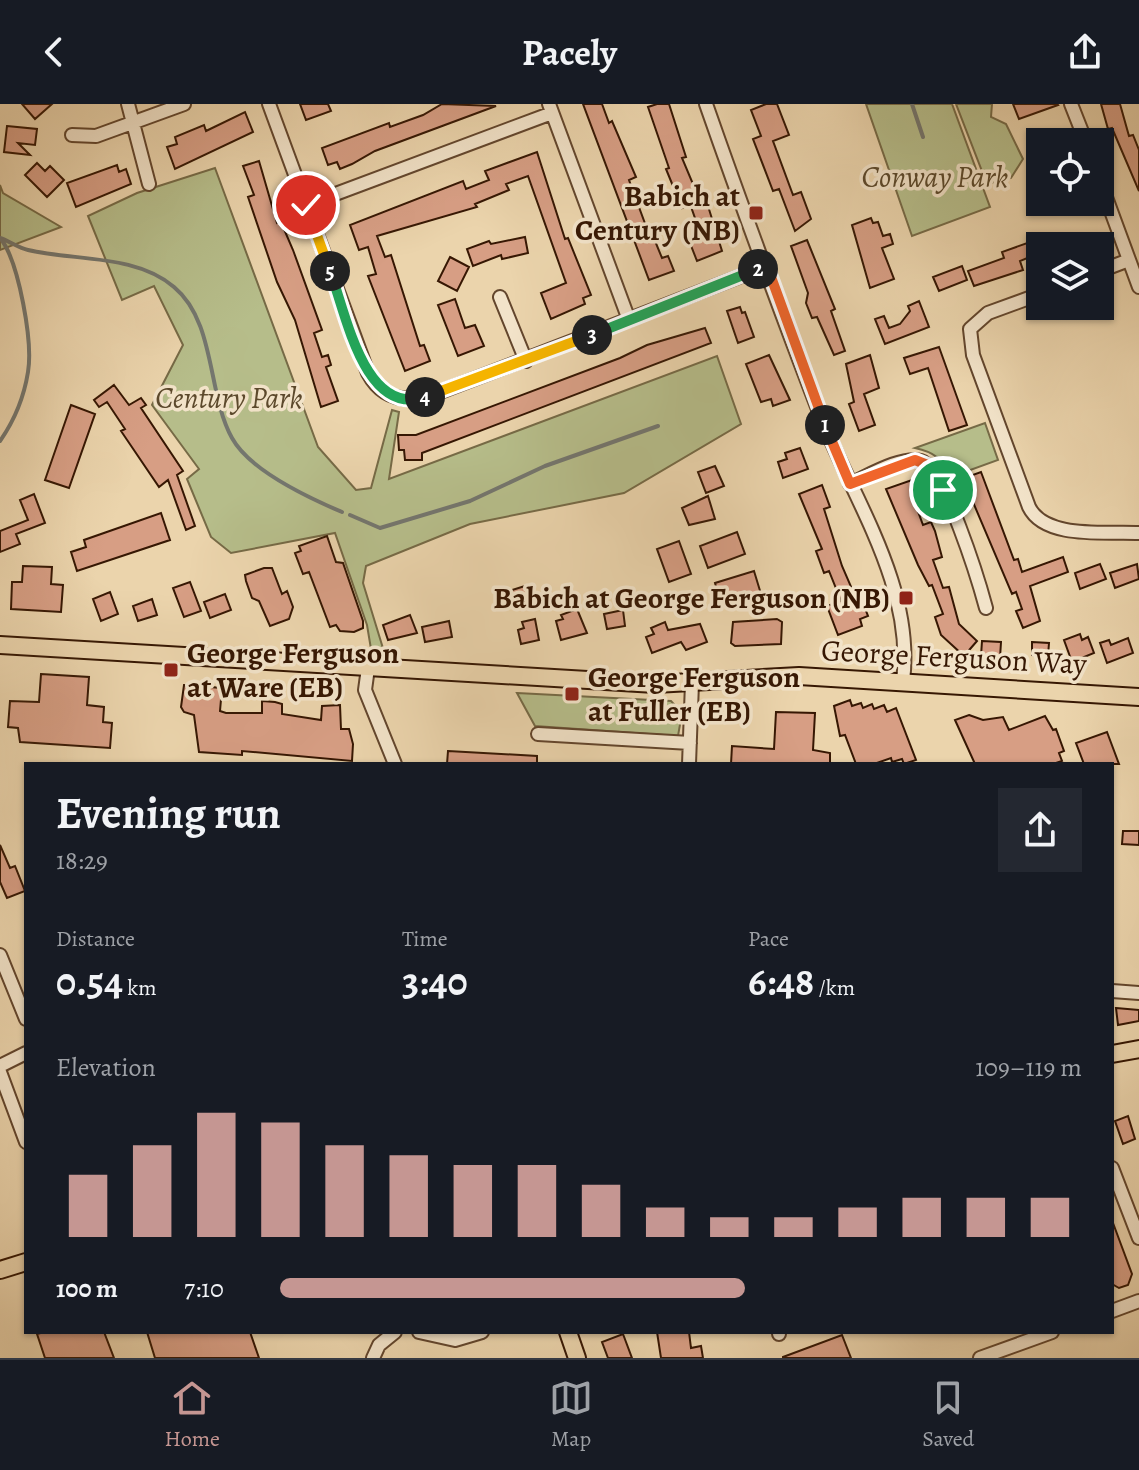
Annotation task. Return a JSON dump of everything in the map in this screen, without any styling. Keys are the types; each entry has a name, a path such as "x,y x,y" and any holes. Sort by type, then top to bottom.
{"main road":[{"name":"George Ferguson Way","path":"0,645 633,683 692,683 799,676 1139,697"},
{"path":"1114,1054 1139,1049"},
{"path":"0,1270 24,1263"},
{"path":"569,1334 577,1358"}],"street":[{"path":"128,104 149,184"},
{"path":"72,135 96,136 184,104"},
{"path":"269,104 368,373 386,394 417,400 526,361 767,266"},
{"path":"706,104 821,415 894,586 906,657 903,681"},
{"path":"1071,104 1080,128"},
{"path":"306,205 551,108 629,320"},
{"path":"1113,216 1139,287"},
{"path":"1114,266 1129,260"},
{"path":"500,297 526,361"},
{"path":"1026,299 988,313 970,329 973,355 1029,507 1037,520 1057,528 1139,533"},
{"path":"850,484 905,462 915,460 930,466 943,490 986,608"},
{"path":"368,668 365,690 394,762"},
{"path":"689,762 692,683"},
{"path":"538,734 690,743"},
{"path":"0,955 24,1014"},
{"path":"1114,991 1139,993"},
{"path":"24,1054 0,1069 24,1136"},
{"path":"1114,1173 1139,1238"},
{"path":"1114,1310 1139,1301"},
{"path":"373,1358 379,1345 393,1334"},
{"path":"428,1334 455,1340 475,1334"},
{"path":"980,1358 1046,1334"}],"green space":[{"name":"Conway Park","path":"866,104 952,104 990,207 912,236"},
{"path":"956,104 992,104 991,117 1006,124 1023,159 1011,178 987,184"},
{"name":"Century Park","path":"215,168 318,447 356,490 371,488 392,410 399,412 389,479 717,356 741,424 624,493 470,524 366,566 363,583 389,668 374,667 367,625 335,533 231,553 211,537 187,479 199,469 152,405 183,345 154,286 122,300 88,216 137,193"},
{"path":"0,185 3,193 61,227 0,250"},
{"path":"985,423 998,460 951,477 937,457 915,448"},
{"path":"517,693 671,701 682,713 678,736 535,726"}],"building":[{"path":"22,104 52,104 35,119"},
{"path":"300,104 328,104 331,111 306,120"},
{"path":"442,104 496,106 375,151 340,169 337,162 328,165 322,148 389,123 390,127 423,115"},
{"path":"583,104 602,104 609,123 612,121 636,177 629,180 650,237 653,236 662,258 668,256 674,271 649,280"},
{"path":"669,104 686,157 682,158 703,208 708,206 722,251 697,261 690,243 702,238 690,204 682,208 666,169 669,168 648,107"},
{"path":"766,104 777,104 789,135 773,141 793,195 801,192 811,219 795,231 779,189 773,191 753,139 761,136 751,110"},
{"path":"1013,104 1057,104 1058,105 1019,119"},
{"path":"1101,104 1120,104 1129,136 1133,135 1139,150 1139,191 1114,128 1108,128"},
{"path":"245,112 253,132 175,169 167,147 177,144 175,137 204,125 206,131"},
{"path":"7,126 37,129 35,145 18,143 30,155 4,152"},
{"path":"537,152 565,239 568,238 591,295 583,298 585,304 551,319 541,293 566,283 528,176 506,184 509,190 475,204 477,207 377,236 385,257 391,255 420,346 424,345 430,361 405,371 368,276 376,274 368,247 359,250 350,225 463,181 466,189 489,180 485,171"},
{"path":"259,161 277,223 281,222 293,250 322,330 314,333 322,357 328,355 331,365 326,367 338,401 321,407 295,320 277,282 248,197 254,195 243,166"},
{"path":"37,163 45,171 50,166 64,180 47,197 25,175"},
{"path":"117,165 119,172 126,169 131,184 76,207 67,183"},
{"path":"871,218 873,223 878,222 883,236 890,234 893,244 882,248 894,279 870,288 852,225"},
{"path":"525,237 528,253 502,259 501,255 473,266 467,249 489,241 491,244"},
{"path":"807,240 835,309 831,311 845,351 834,355 817,317 812,318 806,303 808,293 791,246"},
{"path":"1026,243 1026,259 1020,261 1023,270 974,286 968,271 1004,258 1002,252"},
{"path":"450,257 469,267 457,291 438,281"},
{"path":"962,266 967,280 939,291 933,277"},
{"path":"455,299 465,328 475,325 484,346 458,356 438,305"},
{"path":"919,301 929,327 885,344 875,319 884,316 889,328 900,324 910,311 908,306"},
{"path":"740,307 742,313 745,312 754,337 738,343 727,311"},
{"path":"705,328 711,343 422,453 422,460 405,460 404,450 399,450 398,435 416,435 647,345"},
{"path":"939,347 967,425 949,431 928,368 910,374 904,358"},
{"path":"769,355 790,400 773,406 771,399 761,402 746,364"},
{"path":"870,355 879,388 864,394 875,425 859,431 849,404 854,402 846,364"},
{"path":"114,385 129,405 141,398 146,405 141,408 183,471 177,475 195,526 186,530 168,480 159,487 121,431 125,429 107,402 99,407 94,400"},
{"path":"71,405 95,414 69,488 45,480"},
{"path":"800,448 808,469 783,478 778,462 787,459 785,453"},
{"path":"715,466 724,486 706,493 698,472"},
{"path":"981,472 1014,560 1018,559 1022,572 1063,557 1068,572 1030,586 1040,621 1023,628 1016,611 1022,609 1016,592 1012,594 967,488 971,487 967,477"},
{"path":"912,480 917,493 912,495 923,525 931,522 935,531 942,557 933,560 943,588 949,587 959,624 977,641 964,656 941,635 935,617 943,614 932,585 929,586 918,565 886,489"},
{"path":"822,485 830,507 824,509 842,566 858,603 862,601 868,616 860,619 862,626 838,635 827,606 841,601 829,571 824,573 816,551 822,549 799,494"},
{"path":"34,494 45,523 16,534 20,544 0,552 0,531 28,520 20,500"},
{"path":"708,496 715,519 689,525 682,508"},
{"path":"161,513 170,540 77,571 71,552 86,547 84,540"},
{"path":"737,532 745,554 708,568 700,546"},
{"path":"327,536 336,562 343,563 363,621 363,628 354,632 340,631 336,625 330,627 309,572 303,574 295,553 301,551 299,546"},
{"path":"679,541 691,574 669,582 657,549"},
{"path":"1100,564 1106,579 1080,589 1075,573"},
{"path":"1137,564 1139,579 1115,588 1110,573"},
{"path":"23,566 52,567 51,584 63,585 61,612 11,609 12,582 22,582"},
{"path":"272,568 282,594 287,591 293,607 289,619 270,626 259,601 252,598 245,575"},
{"path":"754,571 761,594 721,604 715,583"},
{"path":"190,582 201,611 184,617 173,588"},
{"path":"528,585 533,599 514,605 509,591"},
{"path":"110,592 118,614 101,621 93,599"},
{"path":"225,594 231,610 210,618 204,602"},
{"path":"152,599 157,615 138,621 133,606"},
{"path":"577,609 587,633 561,640 556,621 563,619 561,615"},
{"path":"623,610 625,626 607,629 604,614"},
{"path":"410,615 417,633 388,640 383,625"},
{"path":"535,619 539,640 521,644 518,630 524,628 522,622"},
{"path":"777,619 782,622 781,644 735,646 731,643 733,622"},
{"path":"449,621 452,637 425,642 422,627"},
{"path":"665,622 668,630 700,624 707,642 686,650 681,642 652,653 646,637 654,634 651,628"},
{"path":"1080,634 1082,640 1088,637 1094,653 1072,662 1064,640"},
{"path":"1128,638 1133,653 1107,663 1100,643 1109,640 1111,645"},
{"path":"982,641 1001,642 1000,658 981,656"},
{"path":"1032,642 1049,643 1048,656 1032,655"},
{"path":"41,674 89,677 87,705 104,707 103,722 112,723 110,748 20,742 18,728 8,727 10,701 39,702"},
{"path":"184,685 222,688 220,711 226,713 262,713 262,701 282,704 282,714 321,720 322,706 340,705 341,729 349,729 353,744 352,761 242,751 242,755 199,752 194,715 184,712 181,707"},
{"path":"850,700 852,706 861,703 863,708 872,704 874,709 884,705 887,712 896,708 916,760 892,762 891,758 880,762 855,762 845,735 840,736 834,706"},
{"path":"776,712 815,713 813,750 830,753 830,762 731,762 732,746 774,749"},
{"path":"969,715 983,720 1003,717 1009,730 1045,716 1053,730 1056,729 1064,751 1059,753 1062,761 974,762 955,720"},
{"path":"1107,732 1119,764 1083,762 1076,743"},
{"path":"448,751 537,756 537,762 447,762"},
{"path":"1123,831 1139,831 1139,845 1122,844"},
{"path":"0,845 10,868 15,866 24,891 7,898 0,882"},
{"path":"1116,1008 1139,1010 1139,1021 1118,1025"},
{"path":"1128,1116 1135,1139 1123,1144 1115,1121"},
{"path":"1114,1226 1132,1274 1128,1285 1119,1288 1114,1285"},
{"path":"37,1334 105,1334 114,1358 45,1358"},
{"path":"148,1334 251,1334 259,1358 155,1358"},
{"path":"623,1334 632,1358 608,1358 602,1342"},
{"path":"657,1334 689,1334 691,1348 701,1346 703,1358 661,1358"},
{"path":"842,1335 851,1358 783,1358 783,1357"}],"waterway":[{"path":"912,104 923,137"},
{"path":"0,238 28,250 104,260 142,269 174,287 188,302 197,319 218,400 232,438 252,462 266,472 342,512"},
{"path":"0,441 21,400 29,359 19,284 8,250 1,239"},
{"path":"350,515 380,528 470,501 545,466 658,426"}],"place":[{"name":"Babich at Century (NB)","path":"756,213"},
{"name":"Babich at George Ferguson (NB)","path":"906,598"},
{"name":"George Ferguson at Ware (EB)","path":"171,670"},
{"name":"George Ferguson at Fuller (EB)","path":"572,694"}],"route":[{"path":"306,205 368,373 379,388 396,399 417,400 435,394 767,266 821,415 850,484 915,460 930,466 943,490"}]}
